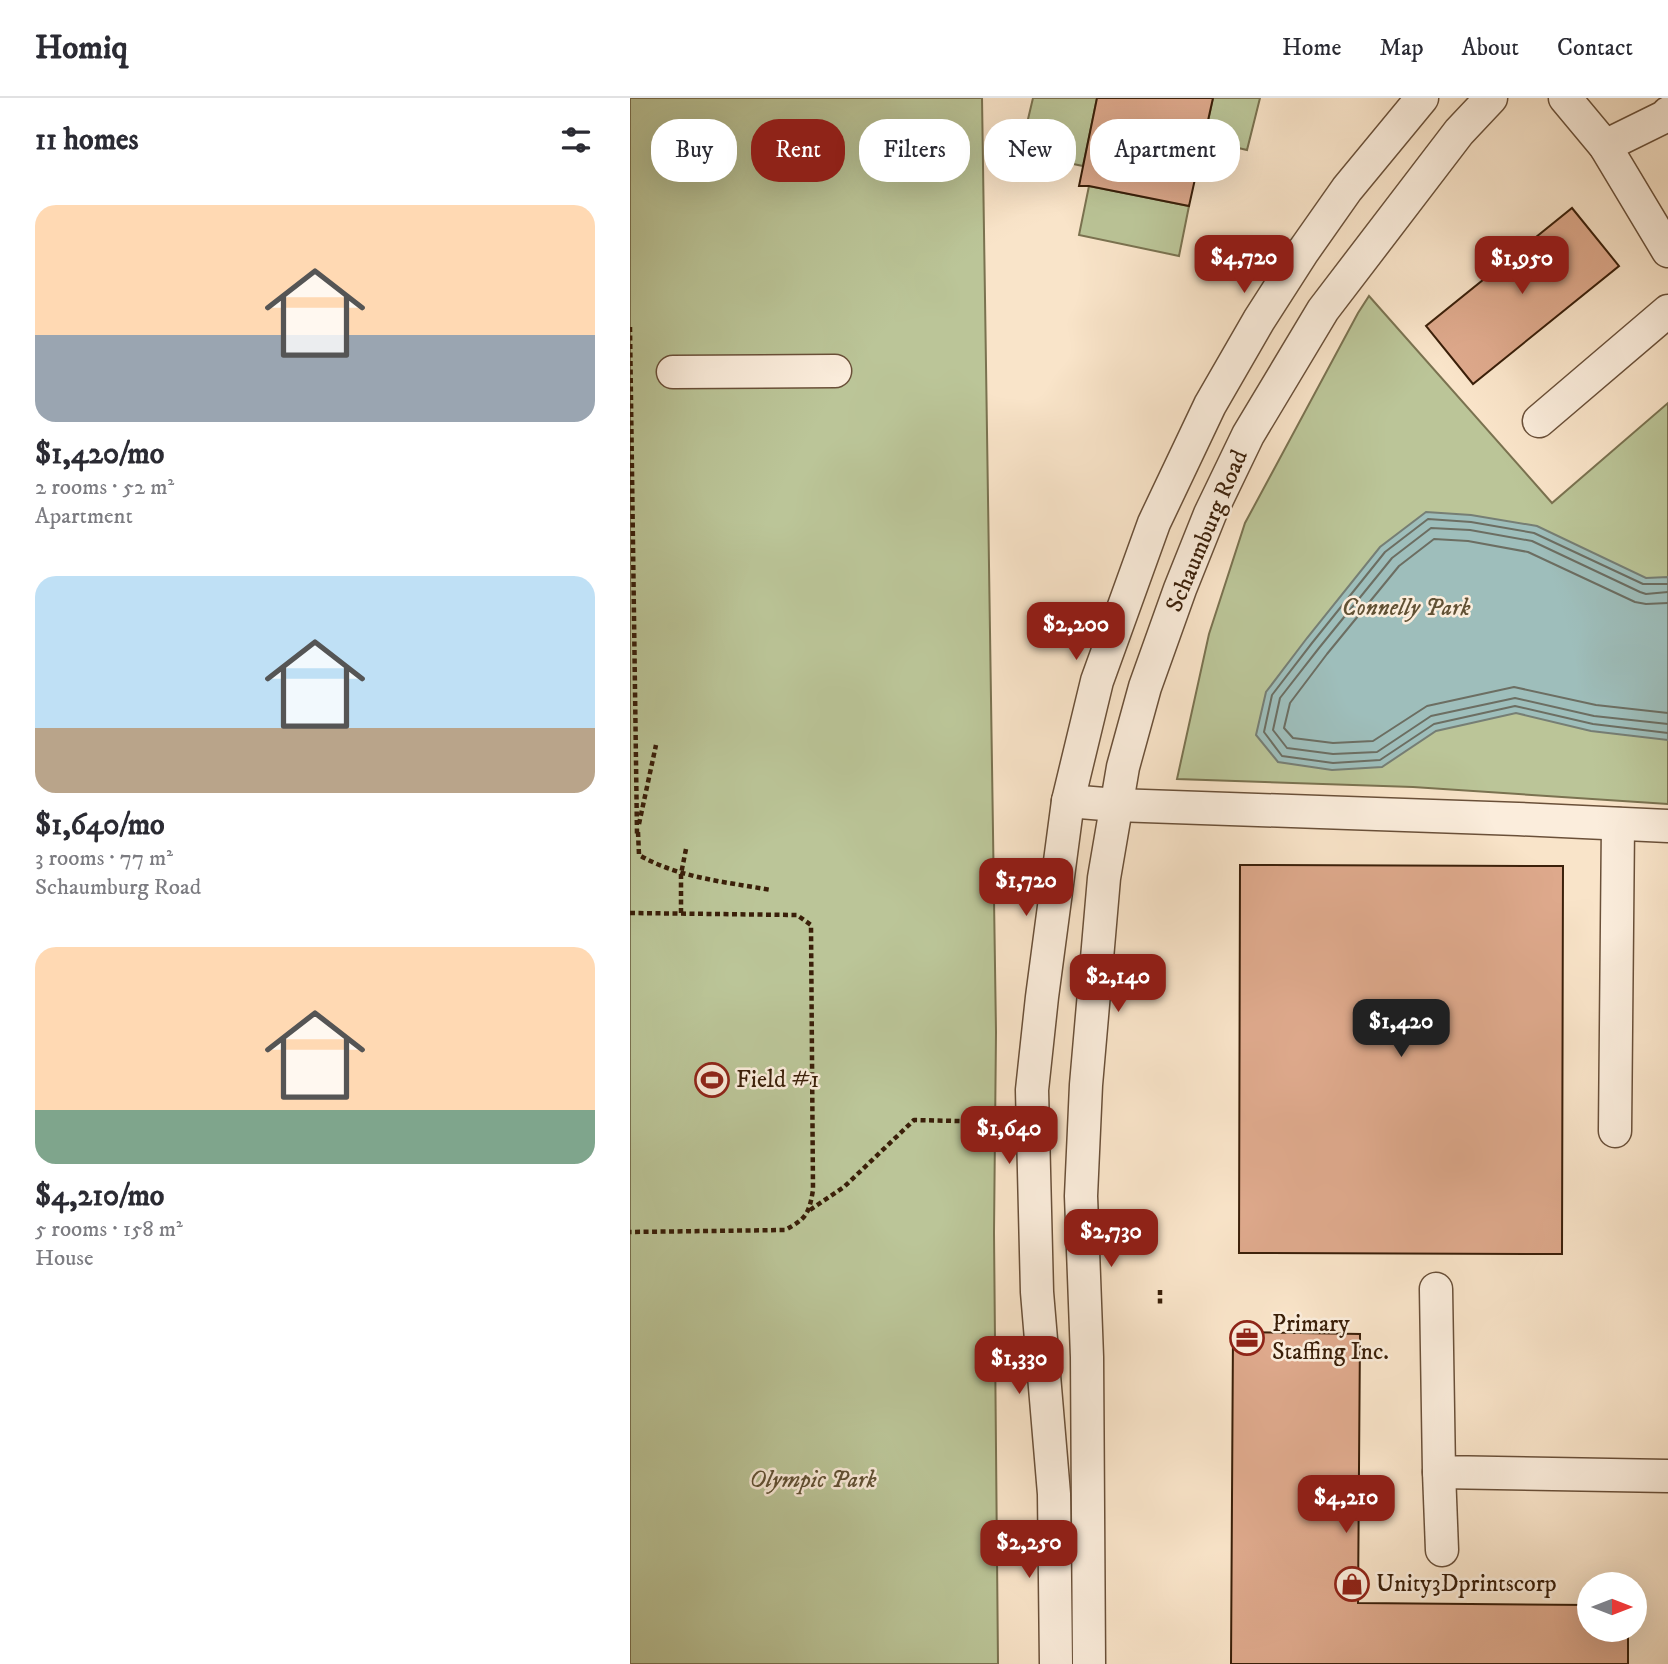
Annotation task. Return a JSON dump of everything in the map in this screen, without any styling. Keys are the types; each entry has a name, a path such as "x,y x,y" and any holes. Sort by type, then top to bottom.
{"street":[{"name":"Schaumburg Road","path":"1056,1664 1054,1494 1037,1292 1032,1090 1068,802 1097,681 1154,523 1210,405 1259,320 1346,189 1422,98"},
{"name":"Schaumburg Road","path":"1089,1664 1087,1344 1081,1195 1093,987 1104,878 1124,767 1145,687 1210,514 1248,435 1323,310 1459,132 1491,98"},
{"path":"1565,98 1605,146 1668,251"},
{"path":"1605,146 1668,113"},
{"path":"1539,421 1668,311"},
{"path":"673,372 835,371"},
{"path":"1068,802 1668,826"},
{"path":"1615,1131 1618,824"},
{"path":"1436,1289 1442,1550"},
{"path":"1439,1472 1668,1476"}],"path":[{"path":"630,327 639,855"},
{"path":"637,834 656,745"},
{"path":"681,913 681,874 686,849"},
{"path":"630,854 639,855 681,874 771,890"},
{"path":"630,913 797,915 811,925 813,1190 809,1211"},
{"path":"630,1232 785,1230 800,1223 809,1211 844,1187 914,1120 1008,1122"},
{"path":"1160,1290 1160,1306"}],"green space":[{"name":"Olympic Park","path":"630,98 982,98 996,1032 994,1233 998,1664 630,1664"},
{"path":"1033,98 1097,98 1093,119 1090,119 1083,166 1076,165 1076,119 1028,119"},
{"path":"1213,98 1260,98 1247,150 1240,148 1240,119 1208,119"},
{"path":"1089,186 1189,206 1179,256 1079,235"},
{"name":"Connelly Park","path":"1369,296 1552,503 1668,403 1668,804 1413,787 1177,779 1209,634 1245,523"}],"water":[{"path":"1426,512 1471,515 1537,526 1646,578 1668,577 1668,740 1591,731 1516,713 1436,731 1382,767 1332,770 1278,762 1256,735 1266,692 1380,547"}],"building":[{"path":"1097,98 1213,98 1208,119 1093,119"},
{"path":"1090,132 1090,182 1194,182 1189,206 1079,186"},
{"path":"1572,208 1619,266 1473,384 1426,326"},
{"path":"1240,865 1563,866 1562,1254 1239,1253"},
{"path":"1233,1332 1360,1334 1358,1603 1577,1605 1577,1642 1628,1642 1628,1664 1231,1664"}],"place":[{"name":"Field #1","path":"712,1080"},
{"name":"Primary Staffing Inc.","path":"1247,1338"},
{"name":"Unity3Dprintscorp","path":"1352,1584"}]}
